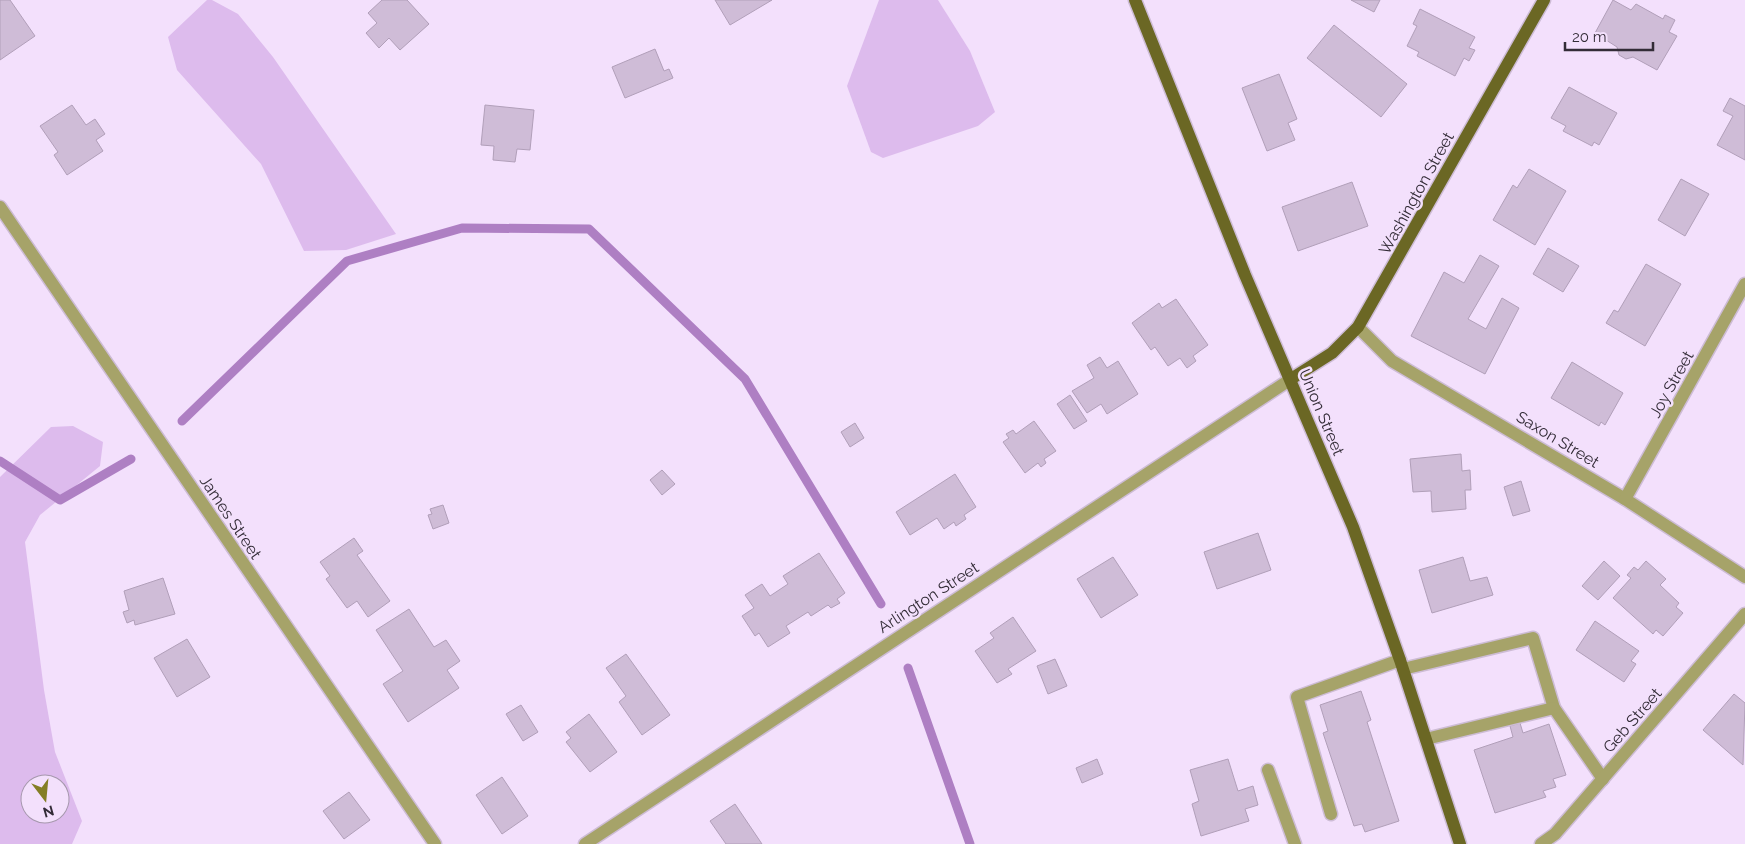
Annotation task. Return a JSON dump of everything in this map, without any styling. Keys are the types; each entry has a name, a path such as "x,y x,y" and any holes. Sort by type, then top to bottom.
{"main road":[{"name":"Union Street","path":"1135,0 1245,276 1353,527 1402,665 1460,844"},
{"name":"Washington Street","path":"1290,379 1332,353 1358,327 1544,0"}],"street":[{"name":"James Street","path":"0,208 434,844"},
{"name":"Joy Street","path":"1625,499 1745,284"},
{"name":"Saxon Street","path":"1358,327 1392,360 1625,499 1745,577"},
{"name":"Arlington Street","path":"584,844 1290,379"},
{"name":"Geb Street","path":"1541,844 1555,834 1745,614"},
{"path":"1331,814 1298,697 1402,665 1533,638 1554,708 1603,779"},
{"path":"1426,739 1554,708"},
{"path":"1268,770 1295,844"}],"shaded area":[{"path":"207,0 212,0 238,14 273,57 396,234 346,250 304,251 261,164 177,70 168,37"},
{"path":"879,0 938,0 970,51 995,112 978,126 883,158 871,152 847,86"},
{"path":"73,426 103,442 100,466 40,515 25,542 44,690 55,752 64,774 20,774 20,824 70,824 70,790 82,821 72,844 0,844 0,477 51,427"}],"building":[{"path":"0,0 10,0 35,36 0,60"},
{"path":"382,0 407,0 429,24 400,50 389,38 379,48 366,33 377,23 368,13"},
{"path":"715,0 772,0 730,25"},
{"path":"1351,0 1380,0 1374,12"},
{"path":"1613,0 1631,10 1636,4 1663,19 1665,15 1675,20 1669,32 1677,36 1657,70 1633,57 1626,59 1619,55 1617,47 1595,33"},
{"path":"1420,9 1475,37 1469,48 1475,50 1469,61 1464,58 1455,76 1417,56 1419,52 1407,46 1417,26 1413,24"},
{"path":"1334,25 1407,84 1381,117 1307,58"},
{"path":"655,49 664,71 669,69 673,78 625,98 612,67"},
{"path":"1279,74 1297,119 1288,123 1295,140 1267,151 1242,88"},
{"path":"1569,87 1617,113 1599,145 1594,142 1592,146 1563,131 1566,126 1551,118"},
{"path":"1730,98 1745,106 1745,160 1717,145 1733,116 1723,111"},
{"path":"72,105 86,125 95,119 105,134 96,140 103,151 67,175 54,155 58,152 40,126"},
{"path":"485,105 534,110 530,150 517,149 515,162 493,160 494,146 481,145"},
{"path":"1529,169 1566,191 1535,245 1493,220 1513,185 1517,188"},
{"path":"1681,179 1709,194 1685,236 1658,220"},
{"path":"1352,182 1368,226 1298,251 1282,207"},
{"path":"1548,248 1579,266 1563,292 1533,274"},
{"path":"1480,255 1499,266 1468,319 1486,329 1502,298 1519,308 1485,374 1411,336 1444,272 1464,283"},
{"path":"1646,264 1681,284 1645,346 1606,323 1614,310 1618,312"},
{"path":"1176,299 1208,345 1193,356 1196,361 1187,368 1180,358 1168,366 1155,347 1151,350 1132,323 1159,303 1162,308"},
{"path":"1100,357 1107,368 1118,361 1138,394 1107,414 1101,404 1087,413 1072,391 1094,378 1087,365"},
{"path":"1572,362 1623,393 1605,425 1601,422 1599,426 1551,398"},
{"path":"1070,395 1087,421 1074,429 1057,404"},
{"path":"1034,421 1056,451 1044,459 1046,463 1041,467 1038,463 1025,473 1003,442 1009,438 1006,434 1013,430 1016,434"},
{"path":"855,423 864,438 850,447 841,432"},
{"path":"1461,454 1462,471 1470,470 1471,490 1465,490 1466,509 1432,512 1431,491 1413,492 1410,459"},
{"path":"662,470 675,484 662,495 650,480"},
{"path":"955,474 976,507 964,515 966,519 956,526 954,522 944,529 937,518 910,535 896,512"},
{"path":"1521,481 1530,511 1513,516 1504,487"},
{"path":"443,505 449,523 433,529 428,515 432,514 430,509"},
{"path":"1258,533 1271,570 1217,589 1204,552"},
{"path":"354,538 363,551 357,555 390,601 368,617 357,601 347,608 326,579 330,576 320,562"},
{"path":"819,553 845,593 837,599 840,603 831,608 828,605 811,616 808,612 786,626 790,633 768,647 759,633 755,636 742,616 754,608 745,595 762,584 770,596 788,584 783,576"},
{"path":"1113,557 1138,595 1101,618 1077,579"},
{"path":"1463,557 1470,581 1487,577 1493,595 1432,613 1419,570"},
{"path":"1604,561 1620,576 1598,600 1582,586"},
{"path":"1646,561 1666,579 1660,585 1679,603 1676,607 1683,613 1663,636 1656,630 1653,634 1613,598 1631,578 1627,575 1634,567 1638,570"},
{"path":"163,578 175,614 135,625 134,620 127,623 123,612 129,610 124,591"},
{"path":"409,609 434,647 446,640 460,661 447,670 459,688 408,722 383,684 403,671 376,630"},
{"path":"1013,617 1036,651 1008,669 1012,674 997,683 975,651 994,638 990,633"},
{"path":"1595,621 1639,651 1631,661 1636,664 1624,682 1576,650"},
{"path":"187,639 210,677 177,697 154,658"},
{"path":"626,654 670,715 642,735 619,702 626,696 606,668"},
{"path":"1055,659 1067,686 1048,694 1037,666"},
{"path":"1361,691 1371,720 1367,722 1399,821 1365,832 1362,824 1354,826 1323,733 1328,731 1320,705"},
{"path":"1734,694 1745,703 1743,765 1703,730"},
{"path":"521,705 538,732 523,741 506,714"},
{"path":"589,714 617,752 590,772 566,742 571,738 566,732"},
{"path":"1520,723 1523,733 1549,724 1566,775 1553,779 1556,787 1543,791 1546,797 1495,813 1474,750 1513,737 1510,726"},
{"path":"1097,759 1103,774 1082,783 1076,768"},
{"path":"1228,759 1238,791 1253,786 1258,805 1245,809 1249,821 1201,836 1192,804 1199,801 1190,770"},
{"path":"502,777 528,816 502,834 476,795"},
{"path":"349,792 370,820 344,839 323,811"},
{"path":"735,804 762,844 726,844 710,821"}],"waterway":[{"path":"182,421 347,261 462,228 589,229 745,379 881,604"},
{"path":"0,461 60,500 131,459"},
{"path":"908,668 970,844"}]}
